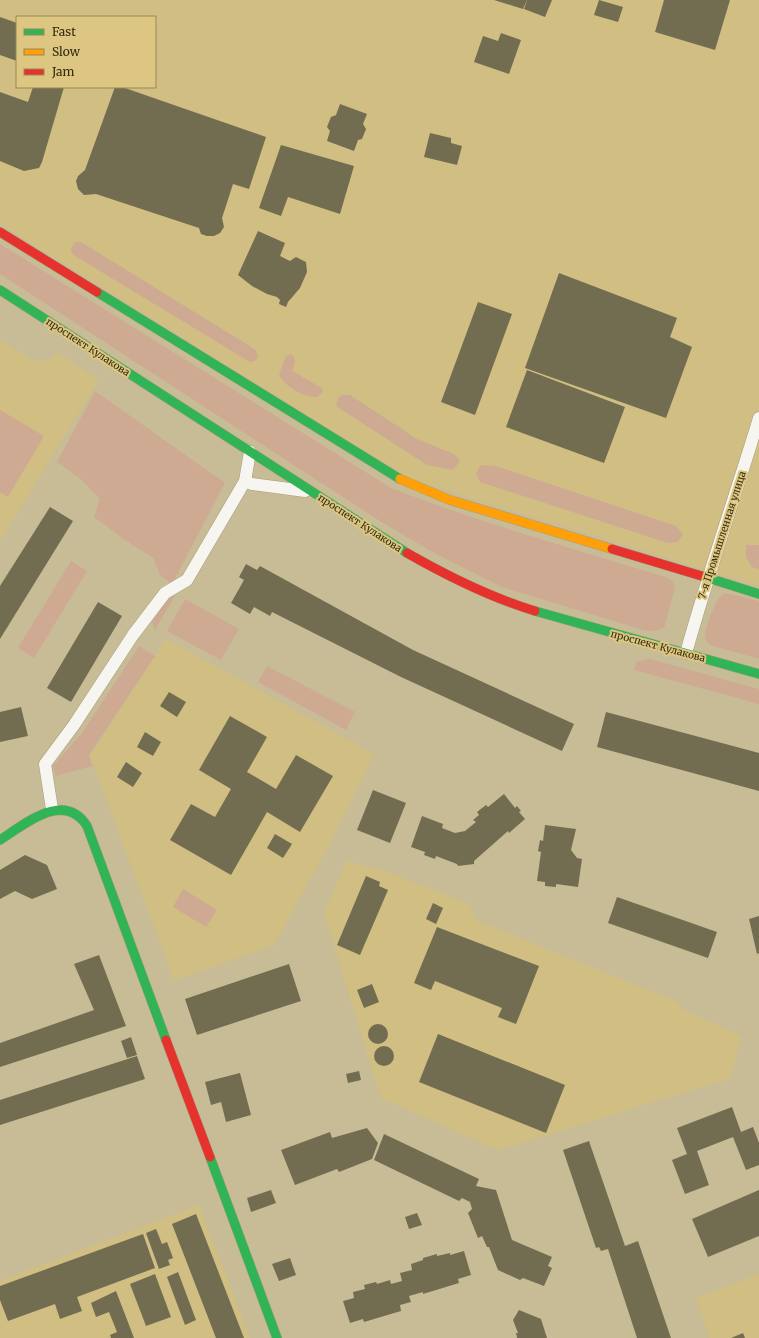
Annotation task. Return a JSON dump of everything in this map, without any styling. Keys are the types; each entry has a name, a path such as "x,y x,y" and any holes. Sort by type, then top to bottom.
{"main road":[{"path":"0,232 401,480 464,504 708,577 759,594"},
{"name":"проспект Кулакова","path":"0,290 390,543 450,578 509,603 616,635 759,674"},
{"path":"0,840 52,809 67,810 79,816 87,826 277,1338"}],"street":[{"name":"7-я Промышленная улица","path":"686,653 708,577 728,519 759,418"},
{"path":"52,809 45,764 74,725 133,635 165,593 187,580 245,480 250,452"},
{"path":"245,480 252,484 312,492"}],"shaded area":[{"path":"0,0 759,0 759,586 404,476 0,224"},
{"path":"75,242 81,242 256,350 258,357 255,361 250,362 72,254 71,249"},
{"path":"0,244 391,488 459,513 666,577 673,581 675,588 664,628 654,631 643,630 502,587 436,554 383,523 0,274"},
{"path":"0,340 34,361 51,359 57,352 99,380 0,541"},
{"path":"290,354 294,357 295,364 292,371 322,388 323,391 318,397 301,394 290,387 282,379 279,374 286,356"},
{"path":"95,391 225,483 172,584 160,575 153,558 94,517 100,499 81,479 57,462"},
{"path":"342,395 350,395 417,439 454,454 460,461 453,470 427,465 336,406 338,398"},
{"path":"0,410 44,436 8,497 0,492"},
{"path":"480,465 496,466 676,526 683,534 678,542 668,543 480,482 476,474"},
{"path":"746,545 759,545 759,569 752,567 746,557"},
{"path":"71,561 87,571 34,658 18,648"},
{"path":"725,593 759,601 759,659 710,645 706,640 705,633 712,611 718,599"},
{"path":"176,594 155,630 152,622 166,600"},
{"path":"185,599 239,629 221,660 167,631"},
{"path":"166,639 374,754 330,843 273,946 174,980 90,756"},
{"path":"139,646 155,656 89,755 92,766 56,776 53,766 82,733"},
{"path":"650,659 759,689 759,704 634,670 636,662"},
{"path":"267,666 355,712 346,730 258,682"},
{"path":"347,861 385,871 469,904 476,920 677,1002 681,1008 741,1036 731,1078 498,1150 381,1098 324,913"},
{"path":"183,889 217,910 206,927 173,907"},
{"path":"199,1205 250,1338 0,1338 0,1281"},
{"path":"759,1274 759,1338 710,1338 696,1298"}],"building":[{"path":"494,0 527,0 523,9"},
{"path":"527,0 552,0 545,17 524,9"},
{"path":"599,0 623,7 618,22 594,15"},
{"path":"664,0 730,0 715,50 655,32"},
{"path":"0,17 16,23 16,61 0,55"},
{"path":"501,33 521,40 509,74 474,62 483,36 498,41"},
{"path":"33,88 64,88 42,162 39,168 24,171 0,161 0,92 28,102"},
{"path":"115,88 125,88 266,137 249,189 233,184 222,218 224,227 220,233 214,236 201,234 199,228 96,194 84,195 78,189 76,181 78,176 85,170"},
{"path":"340,104 367,114 363,124 366,129 362,139 358,140 354,151 327,141 330,131 327,127 331,117 336,115"},
{"path":"430,133 451,138 451,143 462,146 457,165 424,157"},
{"path":"281,145 354,166 340,214 288,197 281,216 259,208"},
{"path":"258,231 285,243 280,256 290,261 296,257 306,262 307,272 300,288 288,302 286,307 279,304 280,300 277,297 267,294 252,286 238,275"},
{"path":"559,273 677,318 670,337 692,347 666,418 525,368"},
{"path":"478,302 512,314 475,415 441,402"},
{"path":"527,370 625,407 604,463 506,427"},
{"path":"50,507 73,521 0,639 0,586"},
{"path":"246,564 257,570 260,566 413,650 574,724 562,751 401,677 272,612 270,616 254,607 250,614 231,603 244,580 239,577"},
{"path":"98,602 122,616 71,702 47,688"},
{"path":"169,692 186,702 177,717 160,706"},
{"path":"21,707 28,736 0,742 0,712"},
{"path":"606,712 759,753 759,791 597,747"},
{"path":"230,716 267,737 247,772 276,789 296,755 333,776 300,832 267,812 231,875 170,840 191,804 215,817 231,789 199,770"},
{"path":"145,732 161,742 153,756 137,747"},
{"path":"126,762 142,773 133,787 117,777"},
{"path":"373,790 406,803 390,843 357,830"},
{"path":"504,794 515,808 517,806 521,811 519,812 525,819 509,833 508,831 474,861 474,864 458,866 457,864 436,856 435,859 424,855 425,852 411,847 422,816 443,824 442,828 455,833 465,831 476,822 473,820 479,815 477,812 486,805 488,807"},
{"path":"545,825 576,829 571,850 577,858 582,859 578,887 556,884 556,887 545,886 545,882 537,881 541,852 538,851 540,840 543,841"},
{"path":"275,834 292,844 283,858 267,848"},
{"path":"25,855 47,865 57,889 32,899 15,891 0,899 0,870"},
{"path":"366,876 380,882 379,886 388,890 360,955 337,945"},
{"path":"617,897 717,932 708,958 608,923"},
{"path":"433,903 443,908 436,924 426,919"},
{"path":"759,916 759,953 757,954 749,919"},
{"path":"437,927 539,966 516,1024 498,1017 502,1008 435,981 431,990 414,983"},
{"path":"99,955 126,1026 0,1067 0,1043 94,1010 74,964"},
{"path":"289,964 301,1001 197,1035 185,999"},
{"path":"372,984 379,1002 364,1008 357,990"},
{"path":"378,1024 385,1027 388,1034 385,1041 378,1044 371,1041 368,1034 371,1027"},
{"path":"438,1034 565,1085 546,1133 419,1082"},
{"path":"131,1037 137,1055 127,1058 121,1041"},
{"path":"384,1046 391,1049 394,1056 391,1063 384,1066 377,1063 374,1056 377,1049"},
{"path":"137,1056 145,1079 0,1125 0,1100"},
{"path":"359,1071 361,1080 348,1083 346,1074"},
{"path":"240,1073 251,1115 226,1122 221,1102 211,1105 205,1082"},
{"path":"732,1107 741,1132 753,1127 759,1143 759,1165 746,1170 733,1137 697,1151 709,1185 685,1194 672,1160 687,1154 677,1128"},
{"path":"367,1128 378,1143 372,1159 339,1172 337,1169 295,1185 281,1150 330,1132 332,1138"},
{"path":"384,1134 479,1179 476,1186 496,1190 512,1240 552,1257 548,1266 552,1268 544,1286 523,1278 520,1280 498,1270 489,1247 487,1247 482,1236 478,1238 468,1213 472,1209 470,1202 462,1198 459,1201 374,1160"},
{"path":"589,1141 625,1246 638,1241 671,1338 637,1338 608,1249 601,1251 599,1247 596,1248 563,1150"},
{"path":"271,1190 276,1203 251,1212 247,1198"},
{"path":"759,1190 759,1236 708,1257 692,1219"},
{"path":"417,1213 422,1225 409,1229 405,1217"},
{"path":"196,1214 244,1338 216,1338 172,1224"},
{"path":"156,1229 162,1244 167,1242 173,1258 168,1260 170,1265 159,1269 146,1233"},
{"path":"143,1234 155,1268 77,1297 82,1311 60,1319 55,1304 8,1321 0,1300 0,1286"},
{"path":"464,1251 471,1275 458,1279 459,1283 423,1294 423,1292 409,1296 411,1302 400,1305 401,1311 364,1322 363,1319 350,1323 343,1301 354,1298 353,1292 365,1289 364,1285 376,1282 377,1284 390,1280 391,1284 402,1281 400,1273 412,1270 411,1264 423,1260 423,1258 437,1254 437,1256 450,1253 450,1255"},
{"path":"290,1258 296,1275 279,1281 272,1264"},
{"path":"178,1272 196,1320 185,1325 167,1277"},
{"path":"155,1274 171,1317 146,1326 130,1284"},
{"path":"116,1291 134,1338 111,1338 110,1335 117,1332 109,1312 96,1317 91,1303"},
{"path":"519,1310 541,1319 547,1338 517,1338 516,1333 518,1333 513,1320"},
{"path":"743,1333 745,1338 731,1338"}],"traffic: fast":[{"path":"0,290 407,553"},
{"path":"97,292 400,479"},
{"path":"705,577 759,594"},
{"path":"535,611 759,674"},
{"path":"0,840 32,819 56,810 67,811 78,816 87,826 166,1040"},
{"path":"210,1157 277,1338"}],"traffic: slow":[{"path":"400,479 450,500 612,549"}],"traffic: jam":[{"path":"0,232 97,292"},
{"path":"612,549 705,577"},
{"path":"407,553 470,586 535,611"},
{"path":"166,1040 210,1157"}]}
